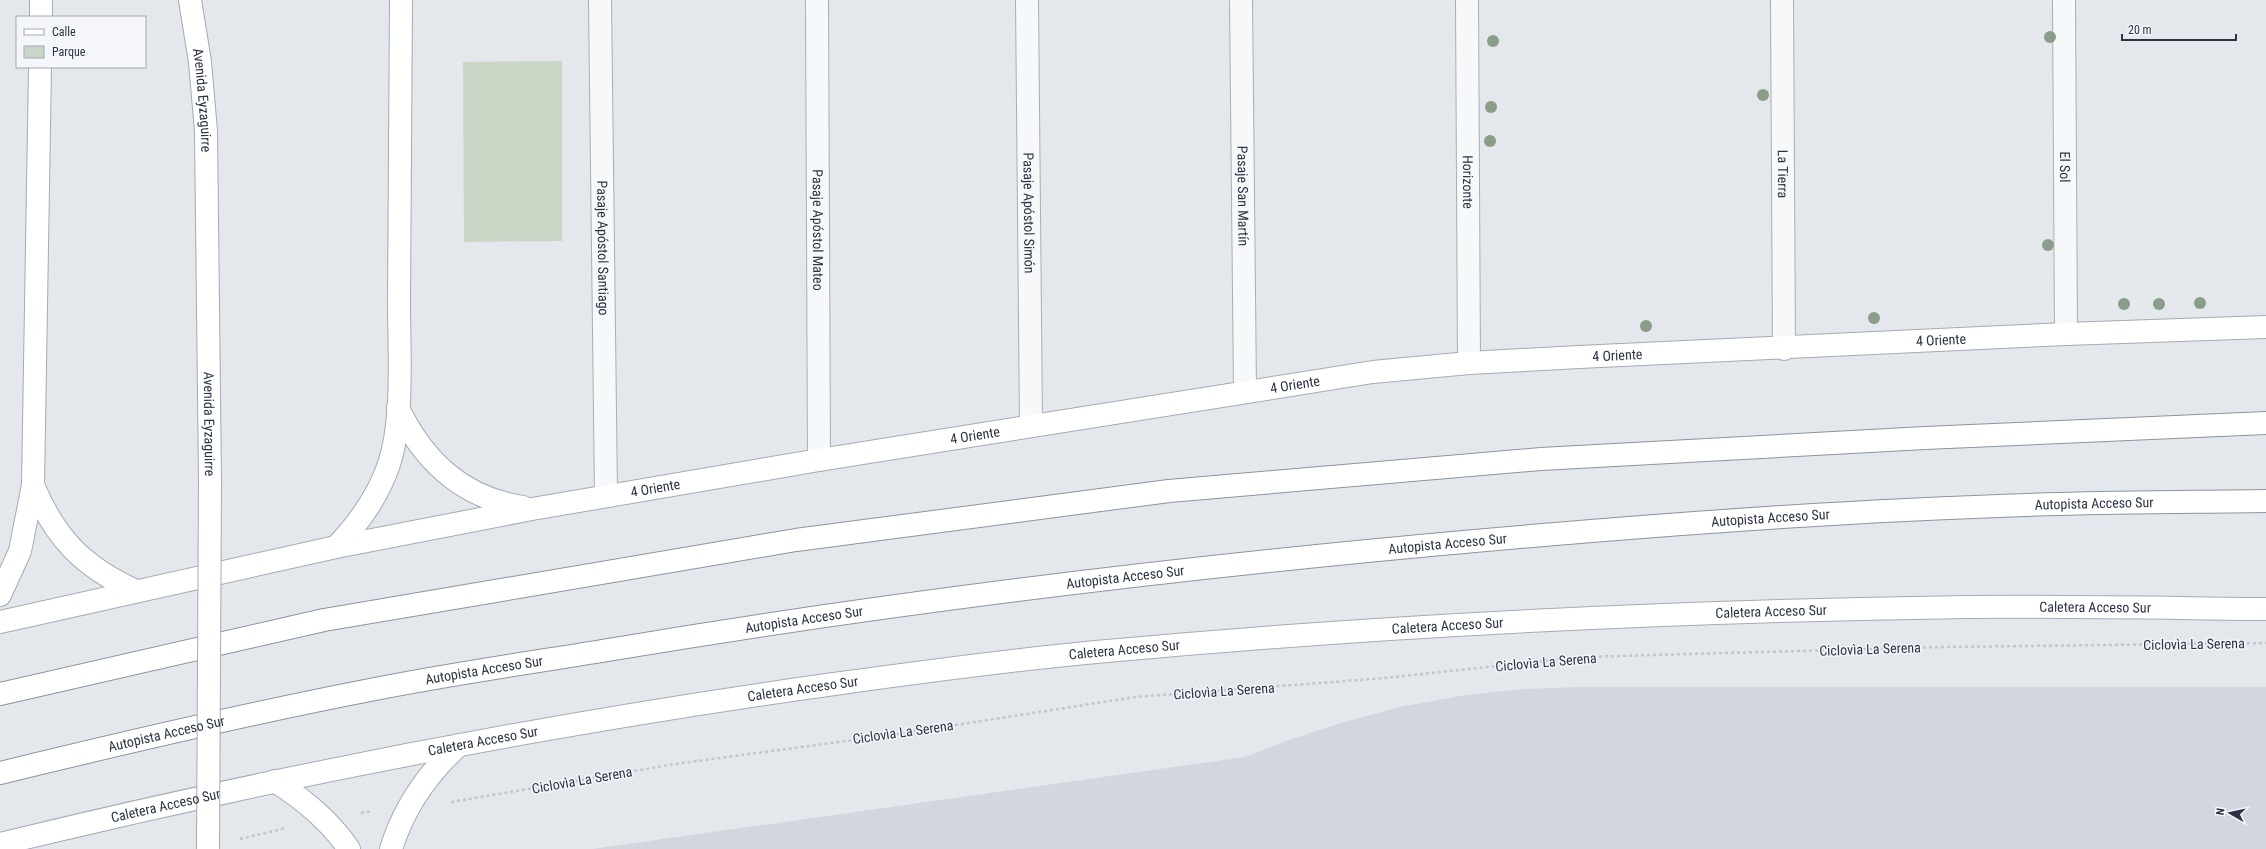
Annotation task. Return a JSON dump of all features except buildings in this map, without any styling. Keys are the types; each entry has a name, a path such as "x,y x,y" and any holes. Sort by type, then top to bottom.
{"main road":[{"path":"41,0 41,16"},
{"name":"Avenida Eyzaguirre","path":"190,0 200,62 206,132 210,481 208,849"},
{"path":"0,622 336,547 352,530 379,491 389,464 396,435 398,407 401,0"},
{"path":"0,595 20,551 33,485 40,68"},
{"name":"4 Oriente","path":"336,547 532,508 606,495 1245,391 1373,372 1469,363 1579,357 1784,349 2066,334 2266,327"},
{"path":"398,407 410,432 426,454 445,473 465,487 486,498 508,505 532,508"},
{"path":"0,694 332,619 796,540 1169,491 1542,458 1933,437 2266,423"},
{"path":"33,485 50,522 78,555 95,570 136,591"},
{"name":"Autopista Acceso Sur","path":"0,773 164,733 373,689 749,626 942,598 1118,576 1351,552 1600,530 1788,517 2055,504 2266,501"},
{"name":"Caletera Acceso Sur","path":"0,844 50,840 275,781 459,745 633,714 936,670 1094,652 1330,634 1573,618 1738,612 1970,607 2266,609"},
{"path":"391,849 408,806 439,763 459,745"},
{"path":"275,781 300,798 324,818 349,849"}],"street":[{"name":"Pasaje Apóstol Santiago","path":"600,0 606,495"},
{"name":"Pasaje Apóstol Mateo","path":"817,0 819,460"},
{"name":"Pasaje Apóstol Simón","path":"1027,0 1031,426"},
{"name":"Pasaje San Martín","path":"1241,0 1245,391"},
{"name":"Horizonte","path":"1467,0 1469,363"},
{"name":"La Tierra","path":"1782,0 1784,349"},
{"name":"El Sol","path":"2064,0 2066,334"}],"path":[{"name":"Ciclovìa La Serena","path":"234,841 324,818 408,806 476,799 675,764 898,734 1135,697 1385,678 1581,657 1944,647 2266,643"}],"shaded area":[{"path":"1582,687 2266,687 2266,849 593,849 1245,757 1292,739 1341,723 1400,707 1460,696 1521,689"}],"green space":[{"path":"562,61 562,241 464,242 463,62"}]}
